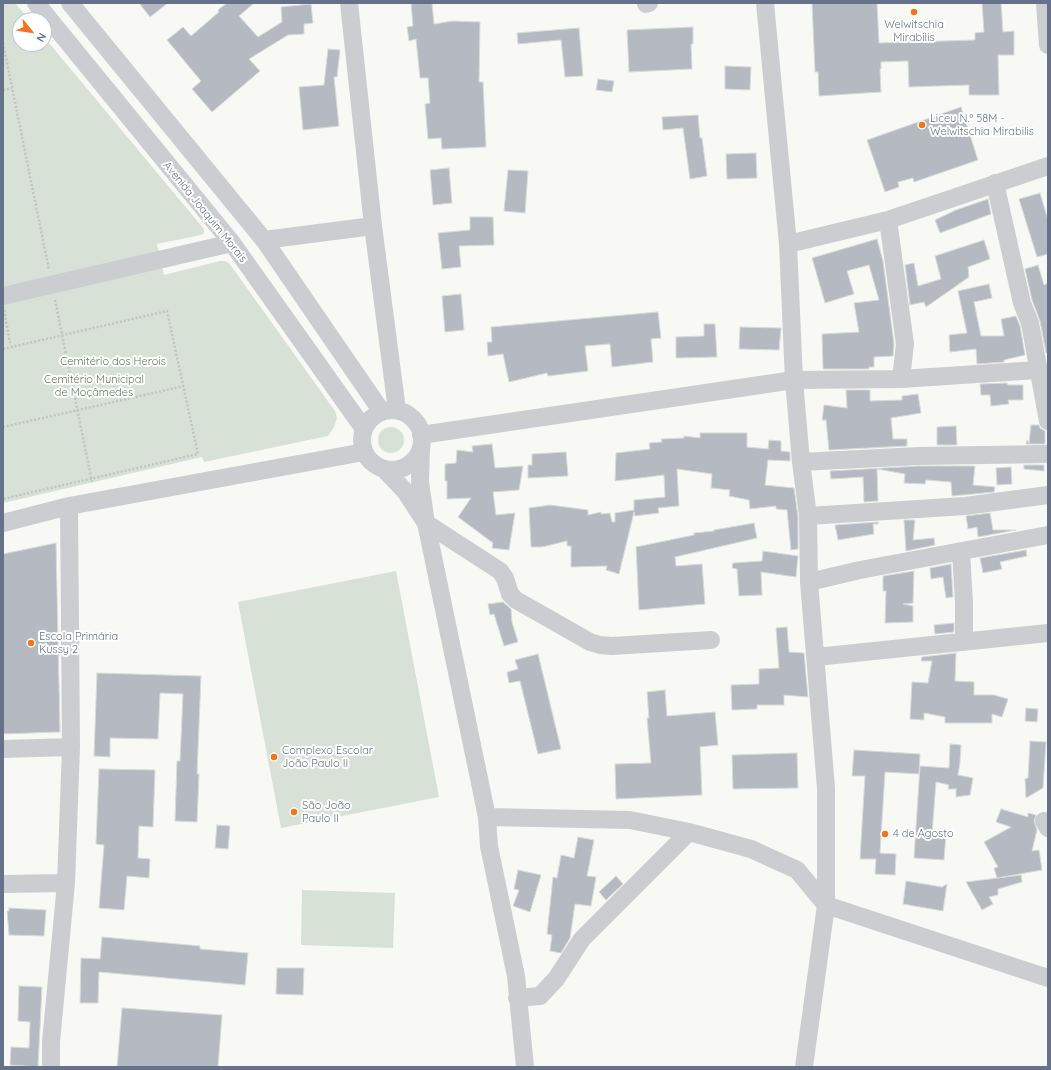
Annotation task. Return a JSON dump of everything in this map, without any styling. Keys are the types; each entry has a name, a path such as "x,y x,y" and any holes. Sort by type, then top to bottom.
{"street":[{"name":"Avenida Joaquim Morais","path":"36,3 232,244 364,429"},
{"path":"70,3 264,240 390,411"},
{"path":"348,3 373,226 390,411"},
{"path":"765,3 788,244 794,380 801,462 808,516 809,582 826,788 826,904 804,1067"},
{"path":"1045,3 1048,44"},
{"path":"788,244 888,220 1048,166"},
{"path":"995,183 1022,303 1030,323 1048,421"},
{"path":"888,220 905,344 902,379"},
{"path":"264,240 373,226"},
{"path":"3,296 232,244"},
{"path":"421,440 794,380 902,379 1038,370"},
{"path":"421,440 418,455 411,463 402,468 393,470 384,469 375,465 368,459 362,444 364,429 368,421 374,416 390,411 406,413 414,419 419,426 421,440 420,482 426,523 487,817 489,846 516,976 525,1067"},
{"path":"3,523 69,506 364,452"},
{"path":"801,462 919,456 1048,454"},
{"path":"384,469 405,491 426,523 500,570 505,578 510,594 516,600 590,642 612,646 711,640"},
{"path":"808,516 966,506 1048,494"},
{"path":"51,1067 51,1042 66,883 70,747 69,506"},
{"path":"809,582 860,570 1048,535"},
{"path":"961,552 964,603 964,642"},
{"path":"816,657 1048,633"},
{"path":"3,749 70,747"},
{"path":"487,817 630,820 689,832 751,849 797,870 826,904 1048,978"},
{"path":"517,998 540,996 556,979 582,939 689,832"},
{"path":"3,884 66,883"}],"path":[{"path":"3,43 92,480"},
{"path":"3,90 12,88"},
{"path":"3,308 10,343"},
{"path":"3,349 167,311 198,454 92,480 3,499"},
{"path":"3,427 184,386"}],"green space":[{"name":"Cemitério Municipal de Moçâmedes","path":"3,3 15,3 23,12 12,12 12,52 52,52 52,47 204,229 204,233 201,235 157,244 164,275 220,261 229,263 335,411 337,418 334,427 328,436 204,462 202,457 3,503"},
{"path":"391,427 400,431 404,440 400,449 391,453 382,449 378,440 382,431"},
{"path":"396,571 439,797 281,828 238,602"},
{"path":"302,890 395,893 393,948 301,945"}],"building":[{"path":"139,3 168,3 150,17"},
{"path":"227,3 254,3 239,16 258,37 282,22 281,7 311,4 313,23 304,24 304,34 288,35 249,59 260,71 212,112 192,89 201,81 167,40 183,27 191,36 219,12 218,10"},
{"path":"411,3 432,3 434,24 453,21 480,22 479,82 483,82 486,147 442,149 441,138 428,139 425,104 430,103 428,78 420,78 416,39 409,41 407,27 413,26"},
{"path":"812,3 877,3 879,43 975,40 975,33 984,32 982,3 1001,3 1003,32 1014,31 1014,55 998,55 999,95 969,95 969,85 909,87 908,61 881,62 881,92 819,96 818,72 815,72"},
{"path":"693,27 693,44 691,44 692,69 629,72 627,30"},
{"path":"579,28 583,76 565,77 561,40 518,44 517,33"},
{"path":"328,49 340,50 337,77 334,77 339,126 303,130 299,87 324,85"},
{"path":"725,66 751,67 750,90 725,89"},
{"path":"598,79 614,81 612,92 596,90"},
{"path":"961,107 978,160 914,182 913,178 898,182 899,187 885,192 867,140"},
{"path":"698,115 700,138 702,138 707,176 690,179 683,128 663,130 662,117"},
{"path":"756,153 757,178 727,179 726,154"},
{"path":"449,168 452,203 433,205 430,170"},
{"path":"508,170 528,171 525,213 504,211"},
{"path":"1040,193 1048,220 1048,254 1037,257 1019,199"},
{"path":"988,199 991,214 940,233 935,220 956,210"},
{"path":"470,217 493,217 494,245 459,246 461,267 442,269 438,233 470,230"},
{"path":"877,239 883,261 894,344 893,356 874,357 874,367 869,367 869,369 823,369 822,334 859,332 854,303 879,300 869,265 847,271 854,294 825,303 812,258"},
{"path":"984,240 990,259 968,267 969,277 926,307 924,302 910,305 905,265 914,263 918,286 941,279 935,256"},
{"path":"1038,265 1044,285 1048,283 1048,353 1046,353 1040,321 1032,300 1025,269"},
{"path":"989,284 992,298 974,302 981,336 1004,336 1001,319 1016,316 1020,326 1025,355 1004,360 1004,362 977,364 976,349 950,352 949,335 967,333 958,291"},
{"path":"461,294 464,330 445,332 442,296"},
{"path":"658,312 661,338 651,339 653,362 612,367 610,344 585,346 588,371 548,376 547,373 509,382 503,354 488,356 487,342 492,342 491,327"},
{"path":"704,324 715,324 717,357 676,358 676,337 704,336"},
{"path":"740,327 781,328 779,350 739,349"},
{"path":"1007,383 1008,385 1023,385 1023,400 1008,400 1009,404 991,406 990,395 981,395 980,384"},
{"path":"846,390 870,390 870,401 902,400 902,396 918,394 921,413 891,418 893,439 907,439 907,446 829,450 826,420 822,420 824,405 847,408"},
{"path":"1031,425 1039,425 1040,428 1045,431 1045,444 1026,444 1027,440 1029,443"},
{"path":"956,426 957,445 937,445 937,427"},
{"path":"700,433 747,433 747,447 768,449 769,440 781,441 781,451 790,452 790,461 768,460 765,485 794,488 798,517 798,549 791,550 787,510 776,509 776,506 750,509 749,500 729,496 730,490 711,488 712,474 677,469 679,506 658,508 659,513 635,516 634,512 619,574 606,570 607,566 571,567 571,546 567,546 567,541 542,547 531,547 529,508 550,505 588,510 588,515 601,512 601,514 610,513 612,522 615,522 615,513 634,510 634,500 665,497 664,475 615,481 616,453 650,449 649,443 662,442 661,439 684,438 684,436 700,438"},
{"path":"492,444 495,468 523,466 519,490 493,492 496,515 515,513 509,550 492,548 493,543 458,517 471,498 447,499 445,464 456,463 457,450 473,452 472,446"},
{"path":"566,452 568,476 528,478 528,465 532,465 532,454"},
{"path":"1024,465 1044,465 1044,471 1024,469"},
{"path":"919,466 975,466 973,485 995,487 994,492 952,496 951,482 926,480 925,484 904,483 905,474 877,469 878,501 864,502 863,477 831,479 830,471"},
{"path":"1011,467 1012,484 997,485 996,468"},
{"path":"990,513 993,530 1016,530 978,537 977,527 968,529 966,516"},
{"path":"904,520 915,520 913,540 934,538 935,545 906,551"},
{"path":"878,522 878,524 873,524 874,534 838,540 835,525"},
{"path":"754,523 757,538 675,557 676,566 702,564 705,604 639,610 636,547 694,535 694,533 714,531"},
{"name":"Escola Primária Kussy 2","path":"56,543 60,732 3,734 3,554"},
{"path":"1026,550 1027,556 1000,562 1002,569 983,573 980,558"},
{"path":"763,551 798,556 796,577 761,572 762,595 739,596 737,569 732,568 733,563 762,561"},
{"path":"951,564 953,597 946,598 943,577 931,579 930,568"},
{"path":"914,571 913,603 903,604 913,606 913,622 885,623 886,591 883,591 883,576"},
{"path":"503,602 511,609 512,622 518,642 504,646 494,614 490,615 488,604"},
{"path":"954,623 954,632 935,634 934,625"},
{"path":"787,627 789,652 804,653 808,697 784,695 784,705 757,705 757,709 732,710 731,685 759,684 759,669 779,668 776,628"},
{"path":"956,653 955,681 974,682 974,695 994,695 1008,699 1002,717 992,714 992,723 945,723 945,717 924,713 924,720 910,719 912,682 928,683 932,661 921,661 922,657"},
{"path":"538,654 561,749 538,754 520,681 509,683 507,672 518,669 515,660"},
{"path":"97,673 201,676 197,774 199,774 197,822 175,821 177,761 180,761 183,694 160,693 158,739 110,738 110,757 94,756"},
{"path":"665,690 667,716 715,712 718,745 700,747 702,795 616,799 615,764 651,763 647,718 649,718 647,692"},
{"path":"1026,708 1038,709 1037,722 1025,721"},
{"path":"1030,741 1046,742 1043,788 1026,798 1025,779 1028,778"},
{"path":"950,744 961,745 958,775 973,778 970,795 956,797 956,788 948,789 949,785 936,782 932,834 946,835 944,860 914,858 920,766 949,768"},
{"path":"854,750 920,754 919,774 885,772 880,853 896,854 895,875 875,874 876,859 860,859 865,776 852,776"},
{"path":"797,753 798,788 733,789 732,755"},
{"path":"99,769 155,770 153,827 139,826 138,858 150,859 149,878 127,876 124,910 99,908 104,845 96,844"},
{"path":"1001,809 1028,817 1028,813 1036,815 1034,821 1037,830 1032,851 1039,850 1042,870 997,878 994,868 998,867 984,842 1011,827 996,822"},
{"path":"217,825 230,826 228,849 215,848"},
{"path":"578,837 594,840 587,876 596,877 591,906 575,904 570,938 561,953 550,951 552,935 547,934 553,877 557,878 561,855 574,858"},
{"path":"518,870 541,875 530,912 513,906 519,890 514,889"},
{"path":"1021,875 1022,882 998,889 998,895 989,897 993,904 982,910 966,882"},
{"path":"616,876 623,884 606,900 599,892"},
{"path":"906,881 942,887 947,884 943,911 903,904"},
{"path":"9,908 46,910 44,936 9,935 7,911 9,911"},
{"path":"102,937 200,946 200,949 248,953 245,985 99,972 98,1003 80,1003 81,958 100,959"},
{"path":"277,968 304,968 303,995 276,994"},
{"path":"19,986 42,987 38,1067 10,1065 11,1047 29,1048 30,1022 18,1021"},
{"path":"122,1008 222,1015 218,1067 117,1067"}],"place":[{"name":"Welwitschia Mirabilis","path":"914,12"},
{"name":"Liceu N.º 58M - Welwitschia Mirabilis","path":"922,125"},
{"name":"Escola Primária Kussy 2","path":"31,643"},
{"name":"Complexo Escolar João Paulo II","path":"274,757"},
{"name":"São João Paulo II","path":"294,812"},
{"name":"4 de Agosto","path":"885,834"}],"park label":[{"name":"Cemitério dos Herois","path":"113,362"}]}
